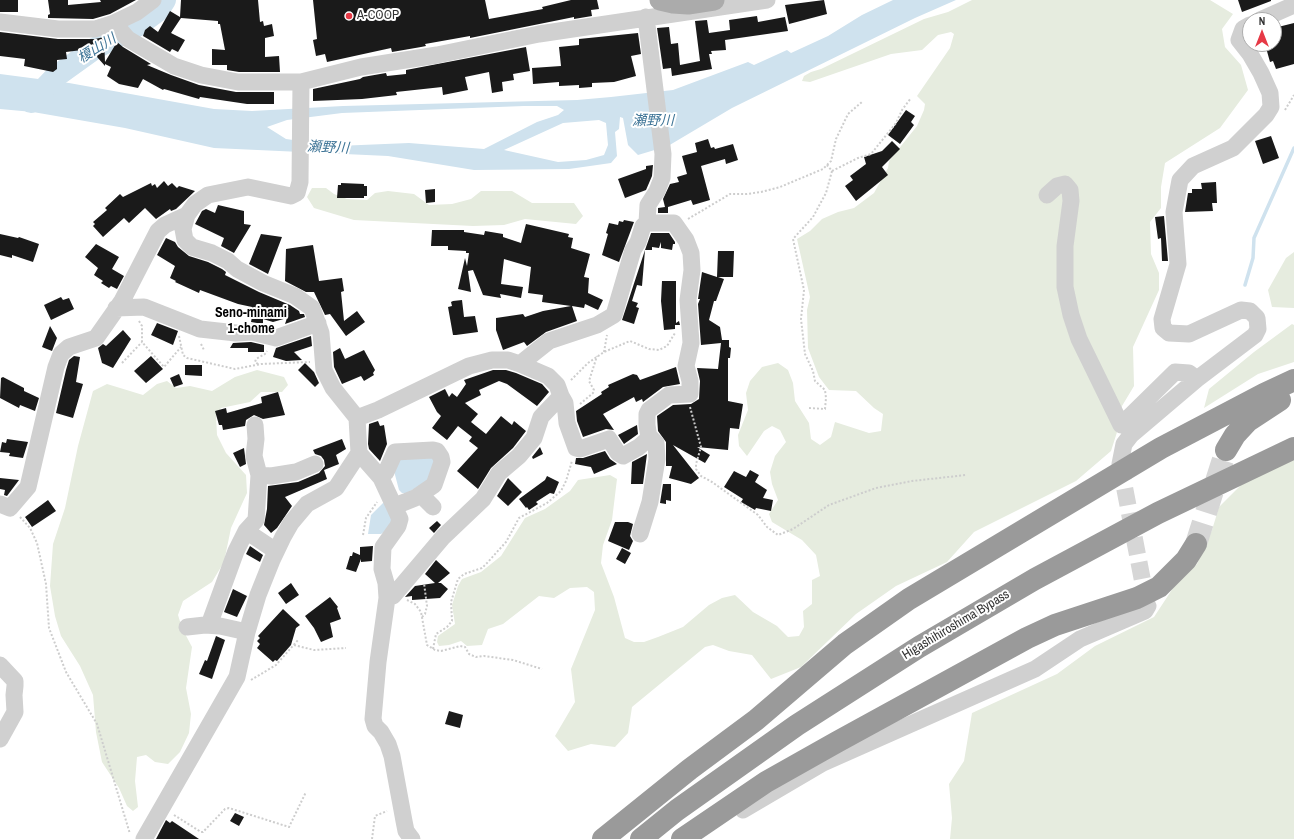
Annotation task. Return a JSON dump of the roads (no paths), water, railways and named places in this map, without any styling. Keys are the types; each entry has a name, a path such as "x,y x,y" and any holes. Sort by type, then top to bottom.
{"highway":[{"path":"603,839 690,769 756,720 845,644 909,599 1161,448 1258,397 1294,380"},
{"path":"1226,450 1235,435 1248,421 1266,407 1294,393"},
{"name":"Higashihiroshima Bypass","path":"640,839 677,810 797,725 926,643 1035,579 1158,513 1294,448"},
{"path":"682,839 766,782 836,742 1027,638 1054,625 1137,598 1159,587 1186,560 1196,544"}],"main road":[{"path":"660,0 673,4 688,4 714,0"}],"street":[{"path":"0,22 58,29 95,29 114,23 137,12 153,0"},
{"path":"114,23 128,39 174,66 238,82 301,82 394,60 437,55 539,34 767,0"},
{"path":"1278,12 1294,5"},
{"path":"646,17 663,154 662,178 657,191 648,205 647,223"},
{"path":"1242,32 1239,40 1242,44"},
{"path":"1120,464 1124,444 1131,435 1197,379 1255,335 1258,329 1257,318 1250,311 1241,310 1189,334 1169,333 1163,328 1162,319 1178,264 1174,212 1180,180 1193,166 1233,148 1266,115 1271,107 1270,93 1261,73 1248,52"},
{"path":"144,839 161,807 227,697 238,674 246,632 258,595 276,552 299,513 316,498 336,488 359,454 357,418 333,388 323,363 321,333 312,308 295,296 263,283 212,253 192,247 186,240 183,229 187,215 195,204 208,196 248,187 291,196 297,194 300,182 301,82"},
{"path":"1047,195 1057,186 1064,184 1070,190 1071,201 1065,246 1065,287 1070,315 1079,339 1121,425 1175,372 1189,373 1197,379"},
{"path":"5,506 28,487 56,367 61,354 69,347 96,338 116,308 158,231 165,225 187,215"},
{"path":"520,364 549,341 597,325 614,315 633,250 638,242 643,226 647,223 667,222 676,225 688,245 692,260 688,300 691,343 686,366 690,381 690,394 669,395 649,410 647,414 651,438 658,448 656,471 649,509 640,534"},
{"path":"116,308 140,306 200,329 236,333 252,332 276,338 318,323"},
{"path":"357,418 378,410 469,366 492,360 508,360 548,376 565,403 567,423 576,448 580,449 609,439 618,454 623,456 651,438"},
{"path":"390,597 434,547 483,499 499,473 519,456 534,438 541,417 560,394"},
{"path":"209,625 236,552 246,531 256,520 258,475 254,456 256,439 255,426"},
{"path":"629,461 643,450 651,438"},
{"path":"380,476 386,472 395,452 437,451 442,462 434,486 421,494 392,500"},
{"path":"359,454 380,476 400,519 398,526 383,547 382,569 390,597 378,662 373,719 375,726 381,732 388,744 392,756 406,831 412,839"},
{"path":"258,475 271,476 296,472 315,464"},
{"path":"421,494 433,507"},
{"path":"246,531 276,552"},
{"path":"700,839 762,798 823,763 1036,669 1080,639 1145,611 1148,606"},
{"path":"187,627 209,625 246,632"},
{"path":"0,665 15,681 15,712 0,739"}],"water":[{"name":"瀬野川","path":"893,0 956,0 915,18 732,108 668,146 638,155 628,145 623,118 620,117 619,129 615,132 617,156 611,163 569,169 474,170 388,156 214,148 125,128 33,112 0,109 0,74 69,83 214,109 252,111 343,106 577,100 611,97 673,90 748,62 754,65 787,50 791,53 828,36 862,15","holes":["557,106 564,110 558,115 537,122 484,149 409,143 337,146 286,139 267,127 287,120 342,113","599,120 606,123 608,145 604,155 586,160 558,162 504,150 563,123"]},
{"path":"397,457 435,457 432,478 407,493 402,493 399,490 394,471"},
{"path":"384,502 393,518 387,530 381,534 368,534 371,515"}],"waterway":[{"name":"榎山川","path":"31,102 55,77 94,49 139,25 158,11 165,0"},
{"path":"1245,285 1253,258 1254,238 1294,148"}],"tunnel":[{"path":"1196,544 1226,450"},
{"path":"1120,464 1147,604"}],"place":[{"name":"A-COOP","path":"349,16"}],"district":[{"name":"Seno-minami 1-chome","path":"251,322"}]}
